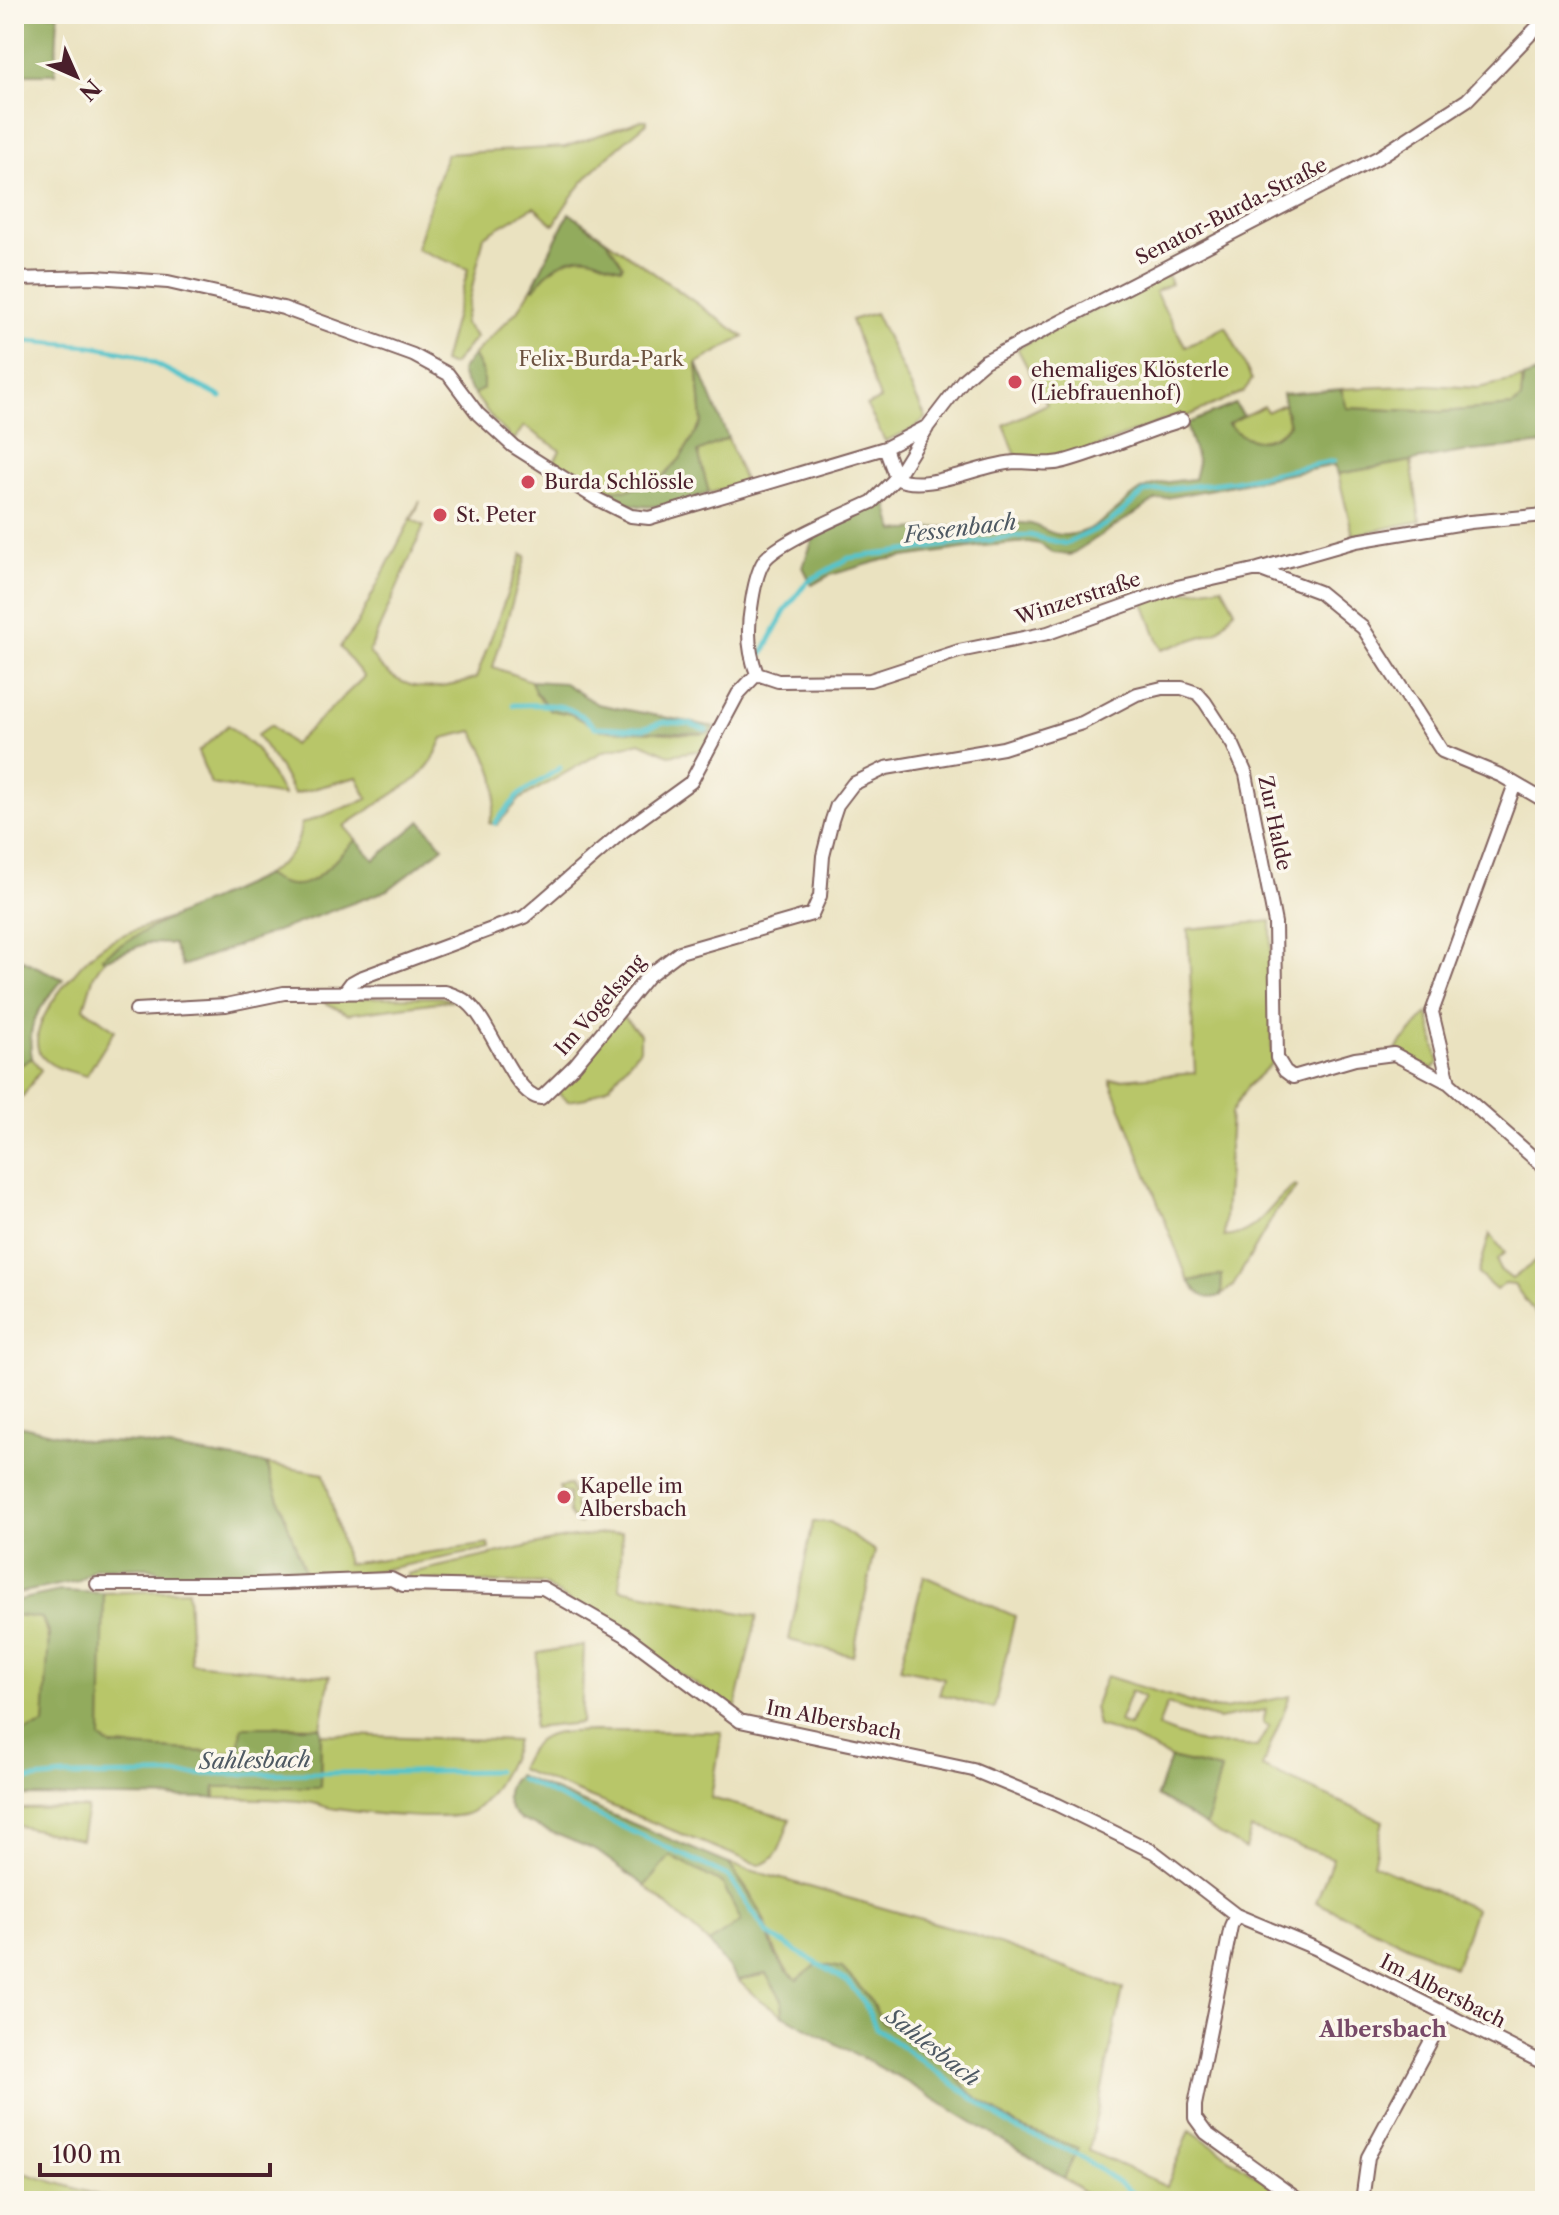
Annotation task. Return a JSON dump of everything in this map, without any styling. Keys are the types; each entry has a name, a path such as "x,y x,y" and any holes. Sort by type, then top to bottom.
{"street":[{"name":"Senator-Burda-Straße","path":"896,478 928,426 964,379 985,361 1379,157 1467,100 1545,19"},
{"name":"Senator-Burda-Straße","path":"14,279 96,277 168,282 283,308 413,355 448,374 478,414 513,446 597,499 631,516 649,518 885,448 928,426"},
{"path":"885,448 896,478 905,483 929,481 1015,462 1042,465 1063,462 1182,420"},
{"path":"757,674 750,658 747,630 753,590 765,560 783,546 872,502 896,478"},
{"name":"Winzerstraße","path":"757,674 778,681 870,680 959,651 1048,633 1177,587 1258,569 1356,541 1470,522 1545,515"},
{"path":"1258,569 1319,592 1363,628 1442,751 1545,801"},
{"name":"Im Vogelsang","path":"345,991 360,978 524,917 622,832 691,782 738,694 757,674"},
{"name":"Zur Halde","path":"886,768 1003,748 1082,723 1137,694 1162,688 1182,688 1197,693 1233,745 1246,774 1275,923 1277,1058 1285,1071 1293,1077 1355,1059 1394,1054 1449,1083 1545,1168"},
{"name":"Im Vogelsang","path":"136,1010 226,1005 284,993 445,992 471,1005 518,1081 533,1097 541,1098 560,1081 648,976 664,962 680,952 812,914 820,896 823,856 837,805 853,784 886,768"},
{"path":"1449,1083 1432,1012 1515,784"},
{"name":"Im Albersbach","path":"97,1584 245,1585 391,1579 403,1585 543,1588 625,1635 740,1721 973,1770 1058,1805 1154,1852 1236,1915 1315,1948 1545,2064"},
{"path":"1236,1915 1231,1926 1195,2118 1206,2133 1300,2201"},
{"path":"1362,2201 1368,2157 1445,2015"}],"green space":[{"path":"14,14 58,14 55,74 14,74"},
{"path":"647,120 647,123 583,182 554,225 534,207 484,236 464,323 476,337 454,364 443,362 468,269 416,249 446,154 565,147"},
{"name":"Felix-Burda-Park","path":"569,213 744,337 697,363 702,422 680,459 658,482 627,490 589,487 552,466 560,450 524,426 514,440 495,422 474,394 483,389 483,374 473,355 519,309"},
{"path":"569,213 607,241 623,265 621,268 589,257 573,258 551,270 534,289 532,288"},
{"path":"1167,274 1171,284 1155,292 1186,347 1226,326 1252,380 1243,392 1183,418 1181,414 1073,456 1017,458 1004,425 1047,404 1017,348"},
{"path":"875,313 926,418 911,430 885,441 867,406 880,399 851,320"},
{"path":"473,355 483,374 483,389 474,394 461,371"},
{"path":"697,363 728,438 698,452 709,493 660,506 648,506 623,502 589,487 627,490 658,482 680,459 702,422"},
{"path":"1545,370 1545,444 1462,452 1338,474 1335,465 1156,500 1070,555 1053,553 1040,544 1028,542 982,546 883,560 830,575 812,585 803,567 813,539 886,499 894,531 1012,522 1031,524 1061,535 1088,530 1146,488 1194,479 1198,463 1186,424 1235,404 1243,416 1228,424 1242,436 1258,440 1274,437 1289,425 1282,394 1341,389 1347,408 1442,412 1513,406 1521,399 1523,378"},
{"path":"1523,378 1521,399 1513,406 1442,412 1346,408 1341,389 1428,385 1478,388"},
{"path":"1284,404 1289,425 1267,438 1254,440 1241,437 1228,423 1264,406 1267,412"},
{"path":"728,438 745,484 709,493 698,452"},
{"path":"1411,461 1420,521 1353,535 1338,474"},
{"path":"420,501 412,519 424,526 369,652 391,676 430,688 476,678 522,554 526,556 493,667 531,681 542,702 557,712 641,730 680,734 712,732 703,750 669,755 640,742 604,751 520,799 497,825 489,823 496,797 494,775 473,731 443,738 433,760 418,778 344,826 356,840 326,870 306,883 281,883 265,875 290,854 301,824 368,799 357,777 294,794 257,735 271,725 293,745 364,677 340,647 356,626"},
{"path":"1222,586 1235,610 1218,631 1162,650 1144,603 1170,594"},
{"path":"531,681 564,683 597,704 714,727 712,732 703,734 601,730 571,714 550,710 535,692"},
{"path":"228,725 256,749 284,796 211,784 198,752"},
{"path":"421,821 443,847 388,890 182,966 173,944 147,943 104,960 102,957 161,923 265,875 281,883 306,883 326,870 356,840 374,860"},
{"path":"170,918 102,957 104,960 94,975 84,1008 115,1030 86,1076 45,1060 37,1043 39,1029 67,981 108,942"},
{"path":"1271,921 1272,1063 1247,1087 1231,1113 1224,1237 1236,1235 1255,1224 1295,1185 1297,1187 1277,1210 1233,1286 1221,1295 1222,1275 1189,1281 1110,1080 1195,1073 1188,929"},
{"path":"14,956 63,979 42,1006 33,1024 32,1058 14,1069"},
{"path":"439,997 454,1000 347,1014 317,998"},
{"path":"1428,1013 1439,1063 1432,1070 1396,1049"},
{"path":"620,1014 640,1034 640,1049 609,1086 586,1098 568,1101 557,1092"},
{"path":"32,1058 41,1070 23,1096 14,1100 14,1069"},
{"path":"1490,1234 1505,1253 1497,1260 1499,1269 1512,1279 1545,1254 1545,1323 1514,1285 1505,1284 1496,1290 1478,1274"},
{"path":"1222,1275 1221,1295 1211,1298 1202,1296 1189,1281"},
{"path":"14,1424 85,1441 138,1443 266,1464 307,1578 188,1581 146,1567 95,1568 78,1581 14,1594"},
{"path":"266,1464 324,1474 347,1564 489,1544 490,1549 349,1576 307,1578"},
{"path":"570,1485 580,1524 575,1523 569,1513 568,1493 561,1492 559,1487"},
{"path":"813,1522 830,1522 875,1551 853,1656 789,1640"},
{"path":"622,1532 620,1589 757,1616 735,1710 543,1584 409,1580 407,1574 565,1538"},
{"path":"924,1576 1015,1616 994,1709 939,1694 944,1678 900,1668"},
{"path":"188,1590 191,1663 330,1676 321,1727 266,1726 240,1754 112,1746 100,1739 104,1593"},
{"path":"60,1591 104,1593 101,1739 112,1746 239,1754 242,1727 321,1727 320,1787 215,1787 214,1798 14,1796 14,1735 44,1725 49,1634 42,1618 14,1615 14,1601"},
{"path":"14,1615 42,1618 48,1643 49,1685 44,1726 14,1735"},
{"path":"584,1645 581,1723 533,1728 538,1653"},
{"path":"1106,1676 1209,1708 1225,1709 1290,1696 1262,1767 1383,1821 1373,1864 1475,1909 1455,1968 1316,1902 1333,1858 1251,1829 1245,1849 1206,1826 1221,1770 1170,1758 1129,1736 1098,1726 1094,1707","holes":["1131,1691 1144,1697 1129,1726 1119,1722","1167,1704 1218,1719 1266,1710 1263,1723 1269,1726 1257,1747 1201,1743 1158,1727"]},
{"path":"722,1732 711,1798 790,1819 777,1853 759,1865 519,1769 525,1756 539,1740 557,1733"},
{"path":"321,1734 516,1741 492,1791 478,1807 460,1815 406,1816 366,1813 296,1801 215,1798 214,1787 320,1787"},
{"path":"1170,1758 1221,1770 1206,1826 1157,1796"},
{"path":"517,1775 729,1864 759,1909 774,1952 785,1969 797,1980 818,1964 842,1968 868,1996 883,2023 939,2050 968,2091 1017,2126 1078,2148 1064,2178 903,2080 783,2015 782,2000 766,1974 738,1980 709,1943 741,1921 723,1884 670,1856 645,1886 597,1851 519,1819 510,1809 507,1798 509,1786"},
{"path":"87,1808 81,1839 14,1825 14,1809"},
{"path":"670,1855 723,1884 742,1921 709,1943 645,1886"},
{"path":"729,1864 960,1930 1123,1989 1089,2151 1167,2186 1190,2130 1293,2201 1096,2201 1064,2178 1078,2148 1017,2126 968,2091 939,2050 883,2023 868,1996 818,1964 797,1981 781,1962 758,1907"},
{"path":"766,1974 782,2000 783,2015 738,1980"},
{"path":"14,2170 118,2201 15,2201"}],"waterway":[{"name":"Fessenbach","path":"14,340 91,346 135,354 221,397"},
{"name":"Fessenbach","path":"762,655 786,609 807,582 849,558 1029,535 1066,544 1109,523 1145,492 1234,481 1334,461"},
{"name":"Fessenbach","path":"513,705 567,708 595,727 642,729 664,722 690,724 706,730"},
{"path":"495,823 519,795 560,768"},
{"name":"Sahlesbach","path":"14,1781 64,1776 496,1771"},
{"name":"Sahlesbach","path":"520,1779 728,1876 768,1934 848,1982 864,2002 876,2028 1014,2128 1079,2155 1144,2201"}],"place":[{"name":"ehemaliges Klösterle (Liebfrauenhof)","path":"1015,382"},
{"name":"Burda Schlössle","path":"528,482"},
{"name":"St. Peter","path":"440,515"},
{"name":"Kapelle im Albersbach","path":"564,1497"}],"district":[{"name":"Albersbach","path":"1383,2029"}]}
